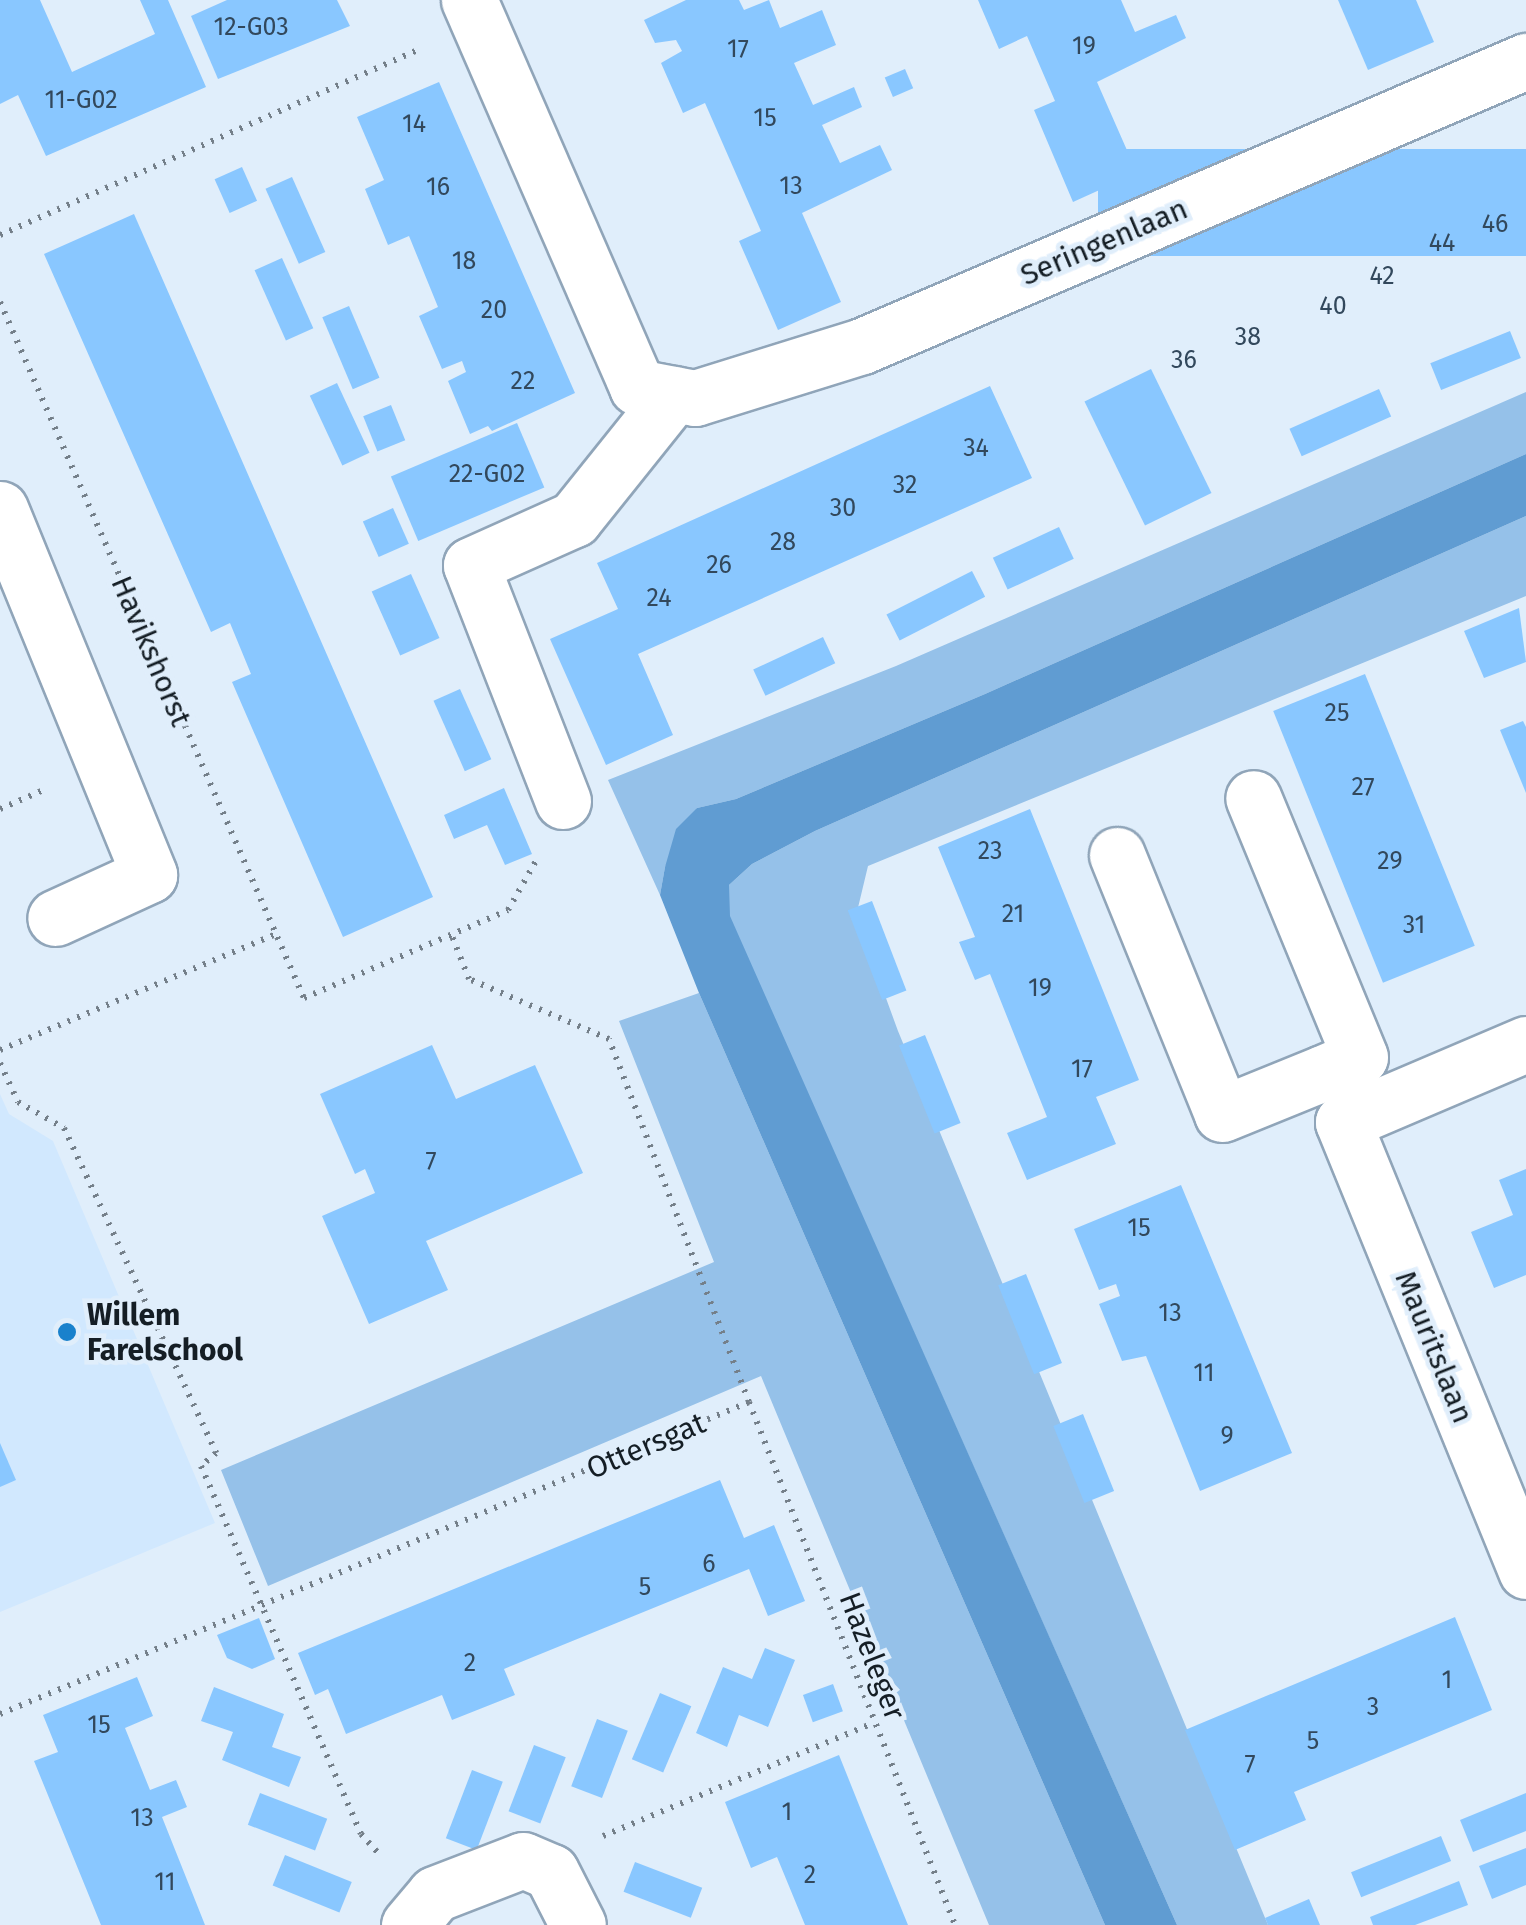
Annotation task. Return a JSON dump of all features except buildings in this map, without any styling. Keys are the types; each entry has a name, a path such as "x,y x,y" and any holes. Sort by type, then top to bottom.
{"street":[{"path":"474,11 637,386 674,394 574,519 471,565 563,801"},
{"name":"Seringenlaan","path":"674,394 694,398 862,346 1526,60"},
{"path":"0,509 148,875 55,918"},
{"path":"1252,798 1360,1057 1333,1097"},
{"path":"1117,855 1222,1114 1333,1097 1526,1044"},
{"name":"Mauritslaan","path":"1333,1097 1526,1571"},
{"path":"416,1914 505,1863 538,1863 552,1872 578,1925"}],"path":[{"path":"0,235 474,11"},
{"name":"Havikshorst","path":"0,302 304,998 452,936"},
{"path":"563,801 508,910 452,936 469,979 609,1040 749,1402"},
{"path":"0,1050 274,935"},
{"path":"0,1062 18,1102 64,1128 216,1452 200,1466 361,1834 416,1914"},
{"name":"Ottersgat","path":"0,1714 263,1608 749,1402"},
{"name":"Hazeleger","path":"749,1402 956,1925"},
{"path":"538,1863 874,1723"}],"shaded area":[{"path":"1526,392 1526,454 985,694 736,799 697,808 665,867 660,895 608,780 896,666"},
{"path":"1526,454 1526,516 815,831 752,864 729,885 730,916 1177,1925 1105,1925 699,993 660,895 665,867 676,829 697,808 736,799 985,694"},
{"path":"1526,516 1526,596 868,866 856,916 898,1031 1268,1925 1177,1925 729,916 729,885 752,864 815,831"},
{"path":"699,993 1105,1925 989,1925 761,1376 268,1586 221,1470 714,1262 619,1021"},
{"name":"Willem Farelschool","path":"0,1094 9,1114 53,1141 215,1523 0,1612"}],"place":[{"name":"Willem Farelschool","path":"67,1332"}]}
